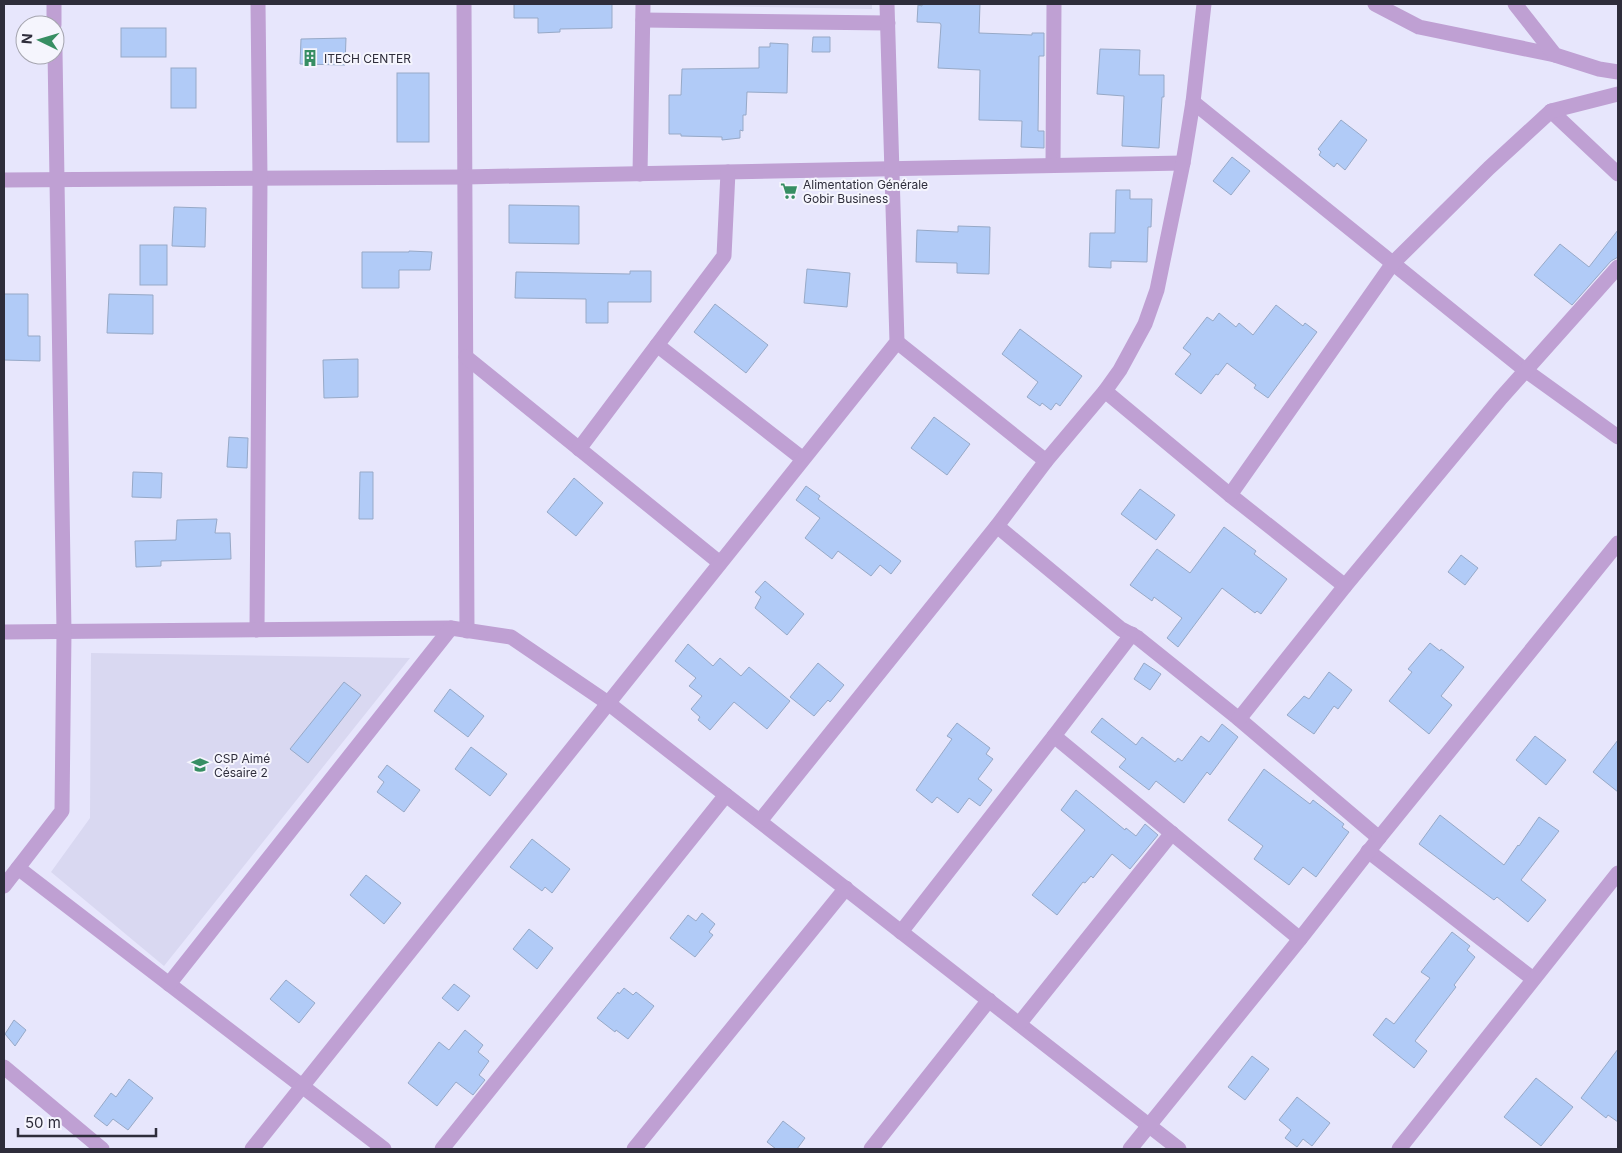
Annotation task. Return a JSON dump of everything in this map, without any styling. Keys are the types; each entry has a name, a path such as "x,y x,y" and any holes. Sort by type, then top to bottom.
{"street":[{"path":"257,630 260,178 258,4"},
{"path":"464,4 467,631"},
{"path":"640,174 643,4"},
{"path":"252,1149 897,342 887,4"},
{"path":"1053,165 1054,4"},
{"path":"760,821 997,526 1046,462 1105,391 1120,370 1145,324 1157,290 1184,163 1204,4"},
{"path":"1375,4 1419,27 1555,55 1599,69 1618,72"},
{"path":"1515,4 1555,55"},
{"path":"643,20 888,23"},
{"path":"4,886 62,811 64,632 55,65"},
{"path":"1230,495 1394,263 1488,168 1551,111 1618,94"},
{"path":"1193,102 1525,370 1618,437"},
{"path":"1551,111 1618,174"},
{"path":"4,180 465,177 1184,163"},
{"path":"579,449 724,256 728,172"},
{"path":"1239,719 1345,586 1525,370 1618,267"},
{"path":"897,342 1046,462"},
{"path":"657,345 803,459"},
{"path":"466,358 720,563"},
{"path":"1105,391 1230,495 1345,586"},
{"path":"997,526 1121,628 1132,634 1239,719 1379,838"},
{"path":"1130,1149 1300,939 1368,851 1618,543"},
{"path":"169,984 451,628"},
{"path":"4,632 451,628 511,637 608,703 1179,1149"},
{"path":"901,932 1132,634"},
{"path":"1054,736 1300,939"},
{"path":"442,1149 726,795"},
{"path":"1019,1024 1172,833"},
{"path":"1368,851 1533,979"},
{"path":"18,868 384,1149"},
{"path":"1399,1149 1618,872"},
{"path":"634,1149 846,888"},
{"path":"871,1149 989,1000"},
{"path":"4,1068 102,1149"}],"shaded area":[{"path":"872,4 872,9 661,5"},
{"path":"91,653 410,658 164,966 51,872 90,818"}],"building":[{"path":"514,4 612,4 612,28 560,29 560,32 538,33 538,18 514,18"},
{"path":"922,4 980,4 979,33 1032,35 1032,33 1044,33 1044,56 1039,56 1038,131 1044,131 1044,148 1021,147 1022,121 979,120 980,70 938,68 941,25 940,23 917,22 918,5 922,6"},
{"path":"121,28 166,28 166,57 121,57"},
{"path":"813,37 830,37 830,52 812,52"},
{"name":"ITECH CENTER","path":"346,38 345,65 300,64 301,39"},
{"path":"770,43 788,44 787,93 747,92 746,115 743,115 743,131 740,130 740,138 722,140 722,137 669,134 669,95 681,95 682,69 759,68 759,47 770,47"},
{"path":"1100,49 1140,50 1139,75 1164,75 1164,97 1162,97 1159,148 1122,146 1124,96 1097,94"},
{"path":"171,68 196,68 196,108 171,108"},
{"path":"397,73 429,73 429,142 397,142"},
{"path":"1341,120 1367,140 1345,170 1337,163 1334,167 1319,155 1321,152 1318,149"},
{"path":"1232,157 1250,171 1231,195 1213,181"},
{"path":"1116,190 1130,190 1130,199 1152,199 1151,227 1148,227 1147,262 1111,261 1111,268 1089,267 1090,233 1115,233"},
{"path":"509,205 579,206 579,244 509,243"},
{"path":"174,207 206,208 205,247 172,246"},
{"path":"958,226 990,227 989,274 957,273 957,263 916,262 917,230 958,232"},
{"path":"1618,230 1618,257 1611,261 1572,305 1534,275 1560,244 1589,267"},
{"path":"140,245 167,245 167,285 140,285"},
{"path":"362,252 432,252 430,270 399,270 399,288 362,288"},
{"path":"807,269 850,273 847,307 804,303"},
{"path":"630,271 651,271 651,302 608,302 608,323 586,323 586,299 515,298 516,272 630,274"},
{"path":"4,294 28,294 28,336 40,336 40,361 4,360"},
{"path":"109,294 153,295 153,334 107,333"},
{"path":"715,304 768,345 746,373 694,332"},
{"path":"1276,305 1303,326 1305,323 1317,332 1268,398 1254,388 1256,385 1227,363 1201,394 1175,374 1191,354 1183,348 1207,317 1213,321 1219,313 1236,327 1239,323 1253,335"},
{"path":"1020,329 1082,376 1060,406 1056,403 1051,410 1042,403 1040,406 1027,397 1038,382 1002,354"},
{"path":"358,359 358,397 324,398 323,360"},
{"path":"934,417 970,444 947,475 911,448"},
{"path":"229,437 248,438 247,468 227,467"},
{"path":"133,472 162,473 161,498 132,497"},
{"path":"360,472 373,472 373,519 359,519"},
{"path":"574,478 603,503 576,536 547,512"},
{"path":"806,486 820,496 818,499 901,561 891,574 880,565 871,576 838,551 832,559 805,538 820,518 796,500"},
{"path":"1140,489 1175,515 1156,540 1121,514"},
{"path":"217,519 215,533 230,533 231,559 161,561 161,566 136,567 135,541 176,540 177,520"},
{"path":"1224,527 1256,551 1254,554 1287,579 1261,614 1257,611 1255,613 1222,588 1178,647 1167,638 1182,618 1154,597 1152,601 1130,585 1157,549 1190,573"},
{"path":"1461,555 1478,568 1465,585 1448,572"},
{"path":"765,581 804,614 787,635 755,608 761,597 755,592"},
{"path":"1430,643 1464,667 1441,696 1452,705 1429,734 1389,701 1412,672 1408,669"},
{"path":"688,644 713,666 720,658 741,676 749,667 790,701 767,729 734,702 710,730 698,720 700,717 691,709 702,696 689,686 696,678 675,661"},
{"path":"818,663 844,685 830,702 828,700 814,716 790,697"},
{"path":"1144,663 1161,674 1150,690 1134,679"},
{"path":"1329,672 1352,690 1338,709 1334,706 1314,734 1287,715 1304,696 1309,699"},
{"path":"344,682 361,695 308,763 290,749"},
{"path":"450,689 484,716 468,737 434,711"},
{"path":"1102,718 1136,745 1142,737 1175,762 1178,758 1182,761 1201,736 1209,742 1222,724 1238,737 1210,775 1207,772 1184,803 1156,781 1149,790 1119,767 1126,759 1091,732"},
{"path":"957,723 990,748 986,754 993,759 978,779 992,790 980,806 969,798 958,813 937,797 932,803 916,790 952,739 947,736"},
{"path":"1535,736 1566,760 1546,785 1516,760"},
{"path":"1618,740 1618,792 1593,772"},
{"path":"471,747 507,774 490,796 455,769"},
{"path":"387,765 420,790 404,812 377,792 384,782 378,777"},
{"path":"1264,769 1310,804 1313,800 1344,824 1342,827 1349,832 1316,877 1303,867 1289,885 1254,859 1263,846 1228,820"},
{"path":"1076,790 1125,830 1126,828 1136,836 1145,824 1158,835 1130,869 1112,854 1093,878 1091,876 1085,883 1083,882 1057,915 1032,895 1085,830 1061,810"},
{"path":"1440,815 1504,865 1539,817 1559,831 1521,880 1546,900 1528,922 1497,897 1494,900 1419,844"},
{"path":"532,839 570,869 552,893 545,887 542,891 510,867"},
{"path":"366,875 401,903 384,924 350,895"},
{"path":"702,913 715,924 709,932 713,935 695,957 670,938 688,915 696,921"},
{"path":"529,929 553,948 537,969 513,949"},
{"path":"1452,932 1470,946 1467,950 1475,957 1454,985 1456,987 1415,1041 1427,1051 1414,1068 1373,1035 1386,1018 1394,1024 1430,978 1421,972"},
{"path":"286,980 315,1003 299,1023 270,999"},
{"path":"454,984 470,996 458,1011 442,998"},
{"path":"624,988 633,995 636,992 654,1006 628,1039 597,1018 618,992 619,994"},
{"path":"14,1020 26,1030 15,1046 5,1034"},
{"path":"465,1030 483,1045 478,1052 489,1061 479,1075 485,1080 473,1095 456,1082 437,1106 408,1083 439,1042 449,1050"},
{"path":"1618,1049 1618,1122 1608,1115 1606,1118 1581,1098"},
{"path":"1252,1056 1269,1069 1245,1100 1228,1087"},
{"path":"1536,1078 1573,1107 1541,1146 1504,1117"},
{"path":"129,1079 153,1098 128,1130 113,1119 107,1126 94,1116 111,1093 116,1097"},
{"path":"1297,1097 1330,1123 1312,1146 1303,1139 1297,1147 1285,1138 1291,1130 1279,1120"},
{"path":"783,1121 805,1138 797,1149 776,1149 767,1142"}],"place":[{"name":"ITECH CENTER","path":"310,58"},
{"name":"Alimentation Générale Gobir Business","path":"789,191"},
{"name":"CSP Aimé Césaire 2","path":"200,765"}]}
